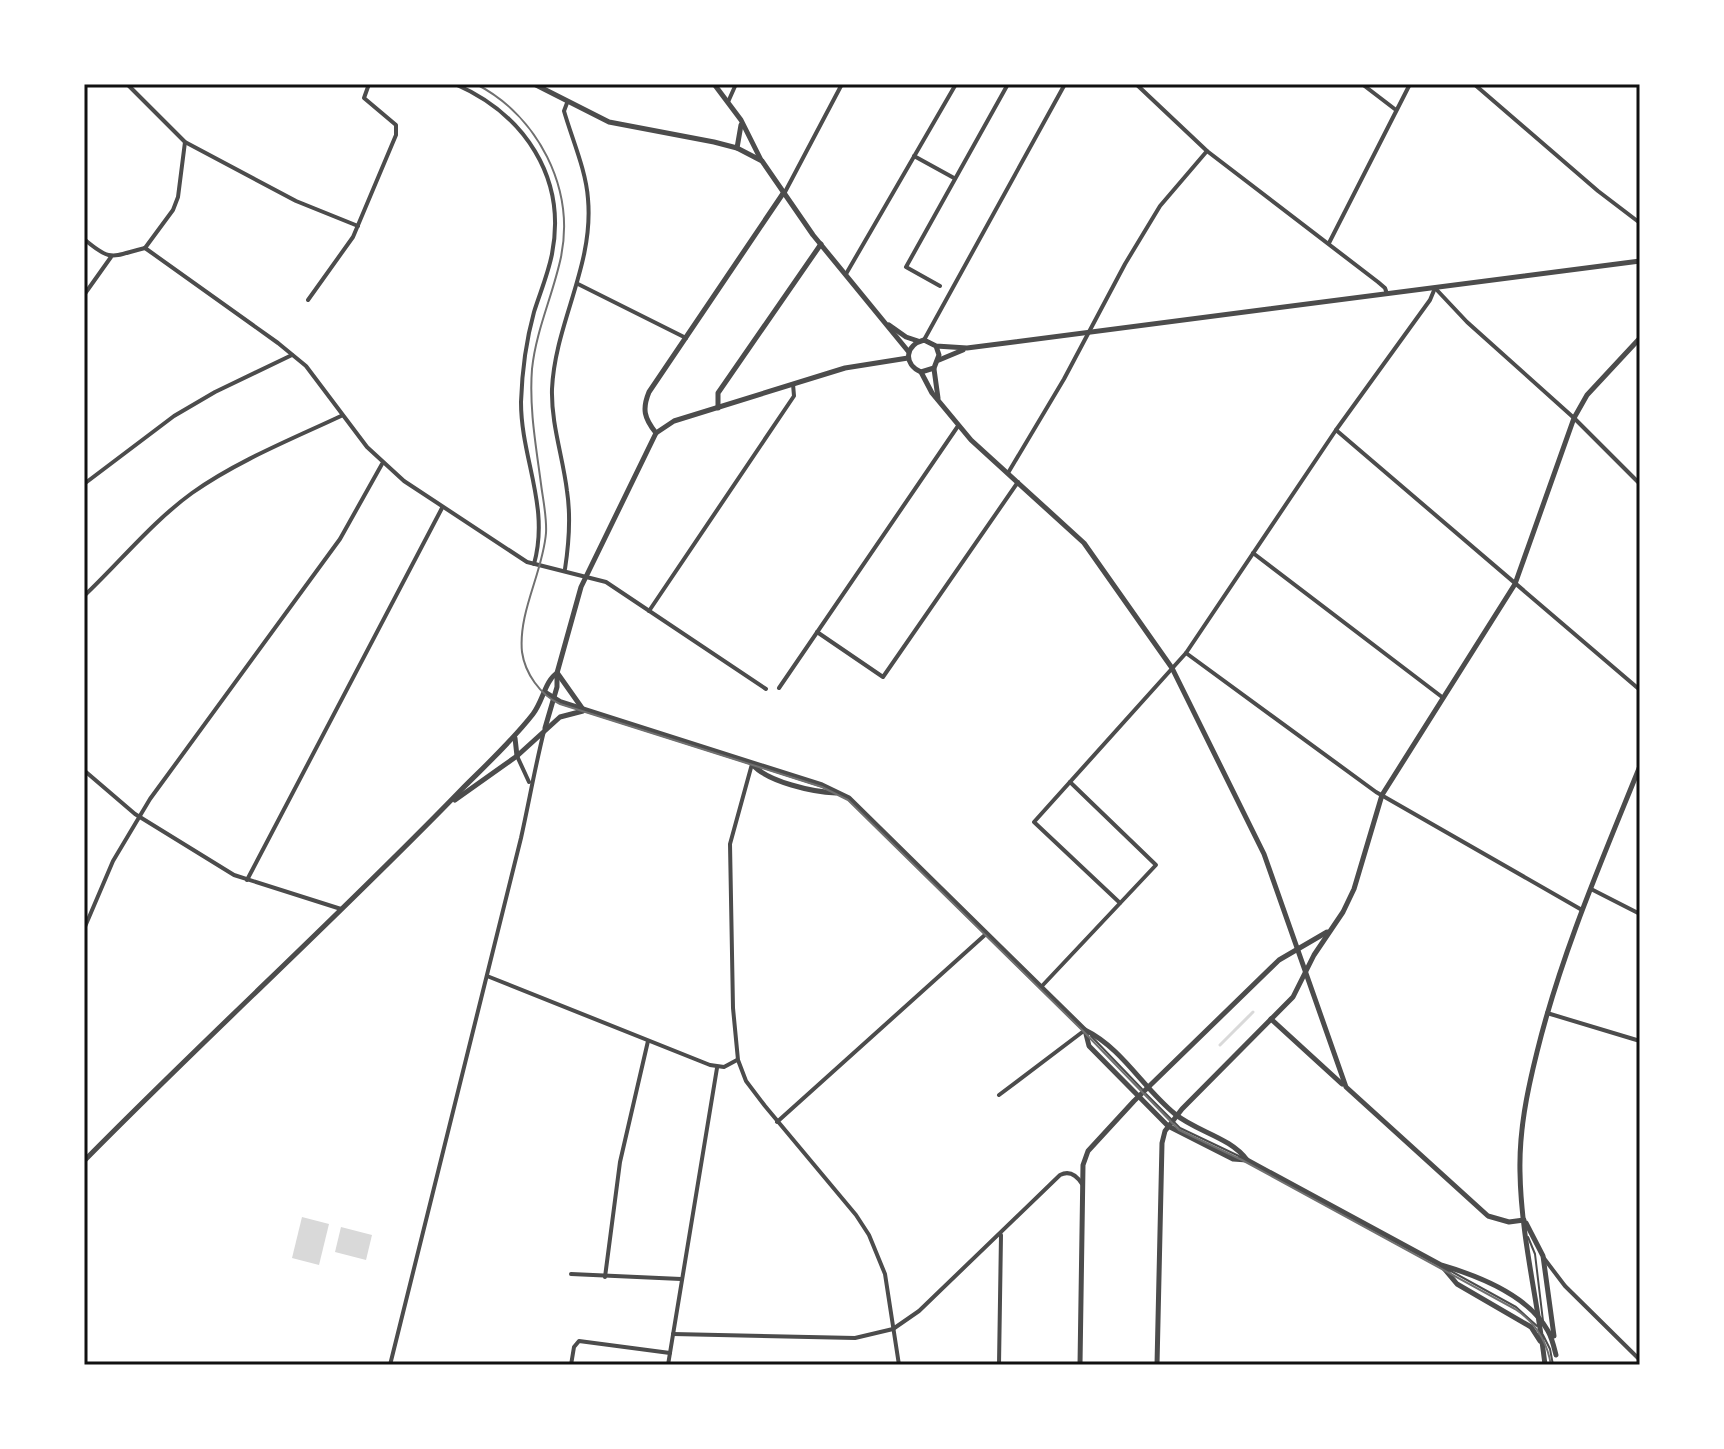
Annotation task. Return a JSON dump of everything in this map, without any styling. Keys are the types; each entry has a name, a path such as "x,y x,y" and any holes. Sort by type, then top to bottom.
{"street":[{"path":"127,84 185,142 296,201 358,226"},
{"path":"308,300 353,237 397,130 392,120 364,98 369,84"},
{"path":"455,84 486,99 517,126 538,155 548,181 553,207 552,255 525,351 522,396 525,437 540,516 540,541 534,564"},
{"path":"534,84 609,122 737,148 762,161"},
{"path":"714,84 741,120 762,161 821,244 885,321 908,355 912,367 921,372 958,426 1084,543 1172,668 1253,831 1346,1087"},
{"path":"728,102 736,84"},
{"path":"656,433 645,418 646,402 785,192 842,84"},
{"path":"846,274 956,84"},
{"path":"940,286 906,267 1008,84"},
{"path":"390,1365 576,602 656,433 668,424 793,384 908,355 921,341 1065,84"},
{"path":"1136,84 1207,151 1329,243 1385,288 1387,294"},
{"path":"1362,84 1396,110"},
{"path":"1329,243 1410,84"},
{"path":"1474,84 1598,191 1640,223"},
{"path":"565,570 569,531 566,485 552,390 562,329 578,284 588,232 589,202 564,111 567,103"},
{"path":"737,148 741,120"},
{"path":"84,239 111,257 145,248 173,210 178,197 185,142"},
{"path":"1008,473 1160,206 1207,151"},
{"path":"914,156 955,178"},
{"path":"718,408 718,393 821,244"},
{"path":"145,248 292,355 315,377 341,416 382,464 442,508 534,564 606,582 766,689"},
{"path":"84,295 111,257"},
{"path":"885,321 906,337 936,346 967,348 1640,261"},
{"path":"578,284 686,338"},
{"path":"1435,288 1467,322 1574,418 1640,484"},
{"path":"1120,903 1034,822 1186,653 1336,430 1430,300 1435,288"},
{"path":"1157,1365 1162,1143 1170,1124 1293,997 1354,889 1382,795 1515,584 1574,418 1587,395 1640,338"},
{"path":"936,346 939,360"},
{"path":"921,372 934,368 939,360 967,348"},
{"path":"84,484 174,416 215,392 292,355"},
{"path":"934,368 940,402"},
{"path":"649,611 794,396 793,384"},
{"path":"84,596 146,533 195,491 245,462 341,416"},
{"path":"779,688 958,426"},
{"path":"1336,430 1640,690"},
{"path":"84,929 113,861 170,769 231,691 340,539 382,464"},
{"path":"817,632 883,677 1018,482"},
{"path":"247,880 442,508"},
{"path":"1253,553 1442,697"},
{"path":"1186,653 1382,795 1582,910"},
{"path":"84,1161 515,735 535,711 551,677 557,673"},
{"path":"557,673 576,701 587,711"},
{"path":"545,692 553,699 587,711 752,763 760,774 820,792 841,793 864,810 1085,1030 1104,1040 1146,1089 1177,1115 1239,1149 1247,1160"},
{"path":"439,813 517,756 560,717 587,711"},
{"path":"515,735 517,756 530,784"},
{"path":"752,763 730,844 733,1008 738,1060 746,1081 869,1235 885,1274 899,1365"},
{"path":"1545,1365 1520,1172 1528,1087 1547,1013 1582,910 1640,766"},
{"path":"86,772 135,814 247,880 341,909"},
{"path":"1041,987 1156,865 1070,782"},
{"path":"1591,889 1640,914"},
{"path":"84,909 90,914"},
{"path":"1080,1365 1083,1165 1088,1151 1146,1089 1279,960 1328,932"},
{"path":"777,1122 987,933"},
{"path":"487,976 717,1068 738,1060"},
{"path":"1547,1013 1640,1041"},
{"path":"1271,1019 1488,1216 1509,1222 1524,1220"},
{"path":"999,1095 1085,1030"},
{"path":"1085,1030 1089,1046 1138,1097 1170,1124 1233,1159 1247,1160 1441,1265 1476,1276 1520,1300 1537,1316"},
{"path":"605,1277 620,1162 648,1041"},
{"path":"668,1365 717,1068"},
{"path":"673,1334 855,1338 893,1329 919,1311 1060,1175 1065,1173 1077,1177 1084,1186"},
{"path":"1524,1220 1543,1256 1565,1286 1640,1360"},
{"path":"999,1365 1001,1233"},
{"path":"1543,1256 1555,1365"},
{"path":"1441,1265 1457,1284 1531,1327 1543,1348"},
{"path":"571,1274 681,1279"},
{"path":"1520,1300 1527,1301 1534,1292"},
{"path":"1542,1328 1550,1333 1556,1355"},
{"path":"571,1365 576,1343 670,1353"}],"lane":[{"path":"1146,1089 1170,1124"},
{"path":"1525,1229 1535,1254 1542,1328 1555,1365"},
{"path":"1441,1265 1516,1307 1542,1328 1546,1340"}],"shaded area":[{"path":"302,1217 329,1224 319,1265 292,1258"},
{"path":"341,1227 372,1235 366,1260 335,1252"}],"waterway":[{"path":"1220,1045 1253,1012"}],"tram line":[{"path":"476,84 498,98 534,135 557,180 562,205 564,231 561,257 537,340 531,384 546,533 527,607 522,652 526,668 540,689 560,704 822,787 848,800 1179,1130 1242,1160 1515,1309 1539,1333 1551,1365"}]}
